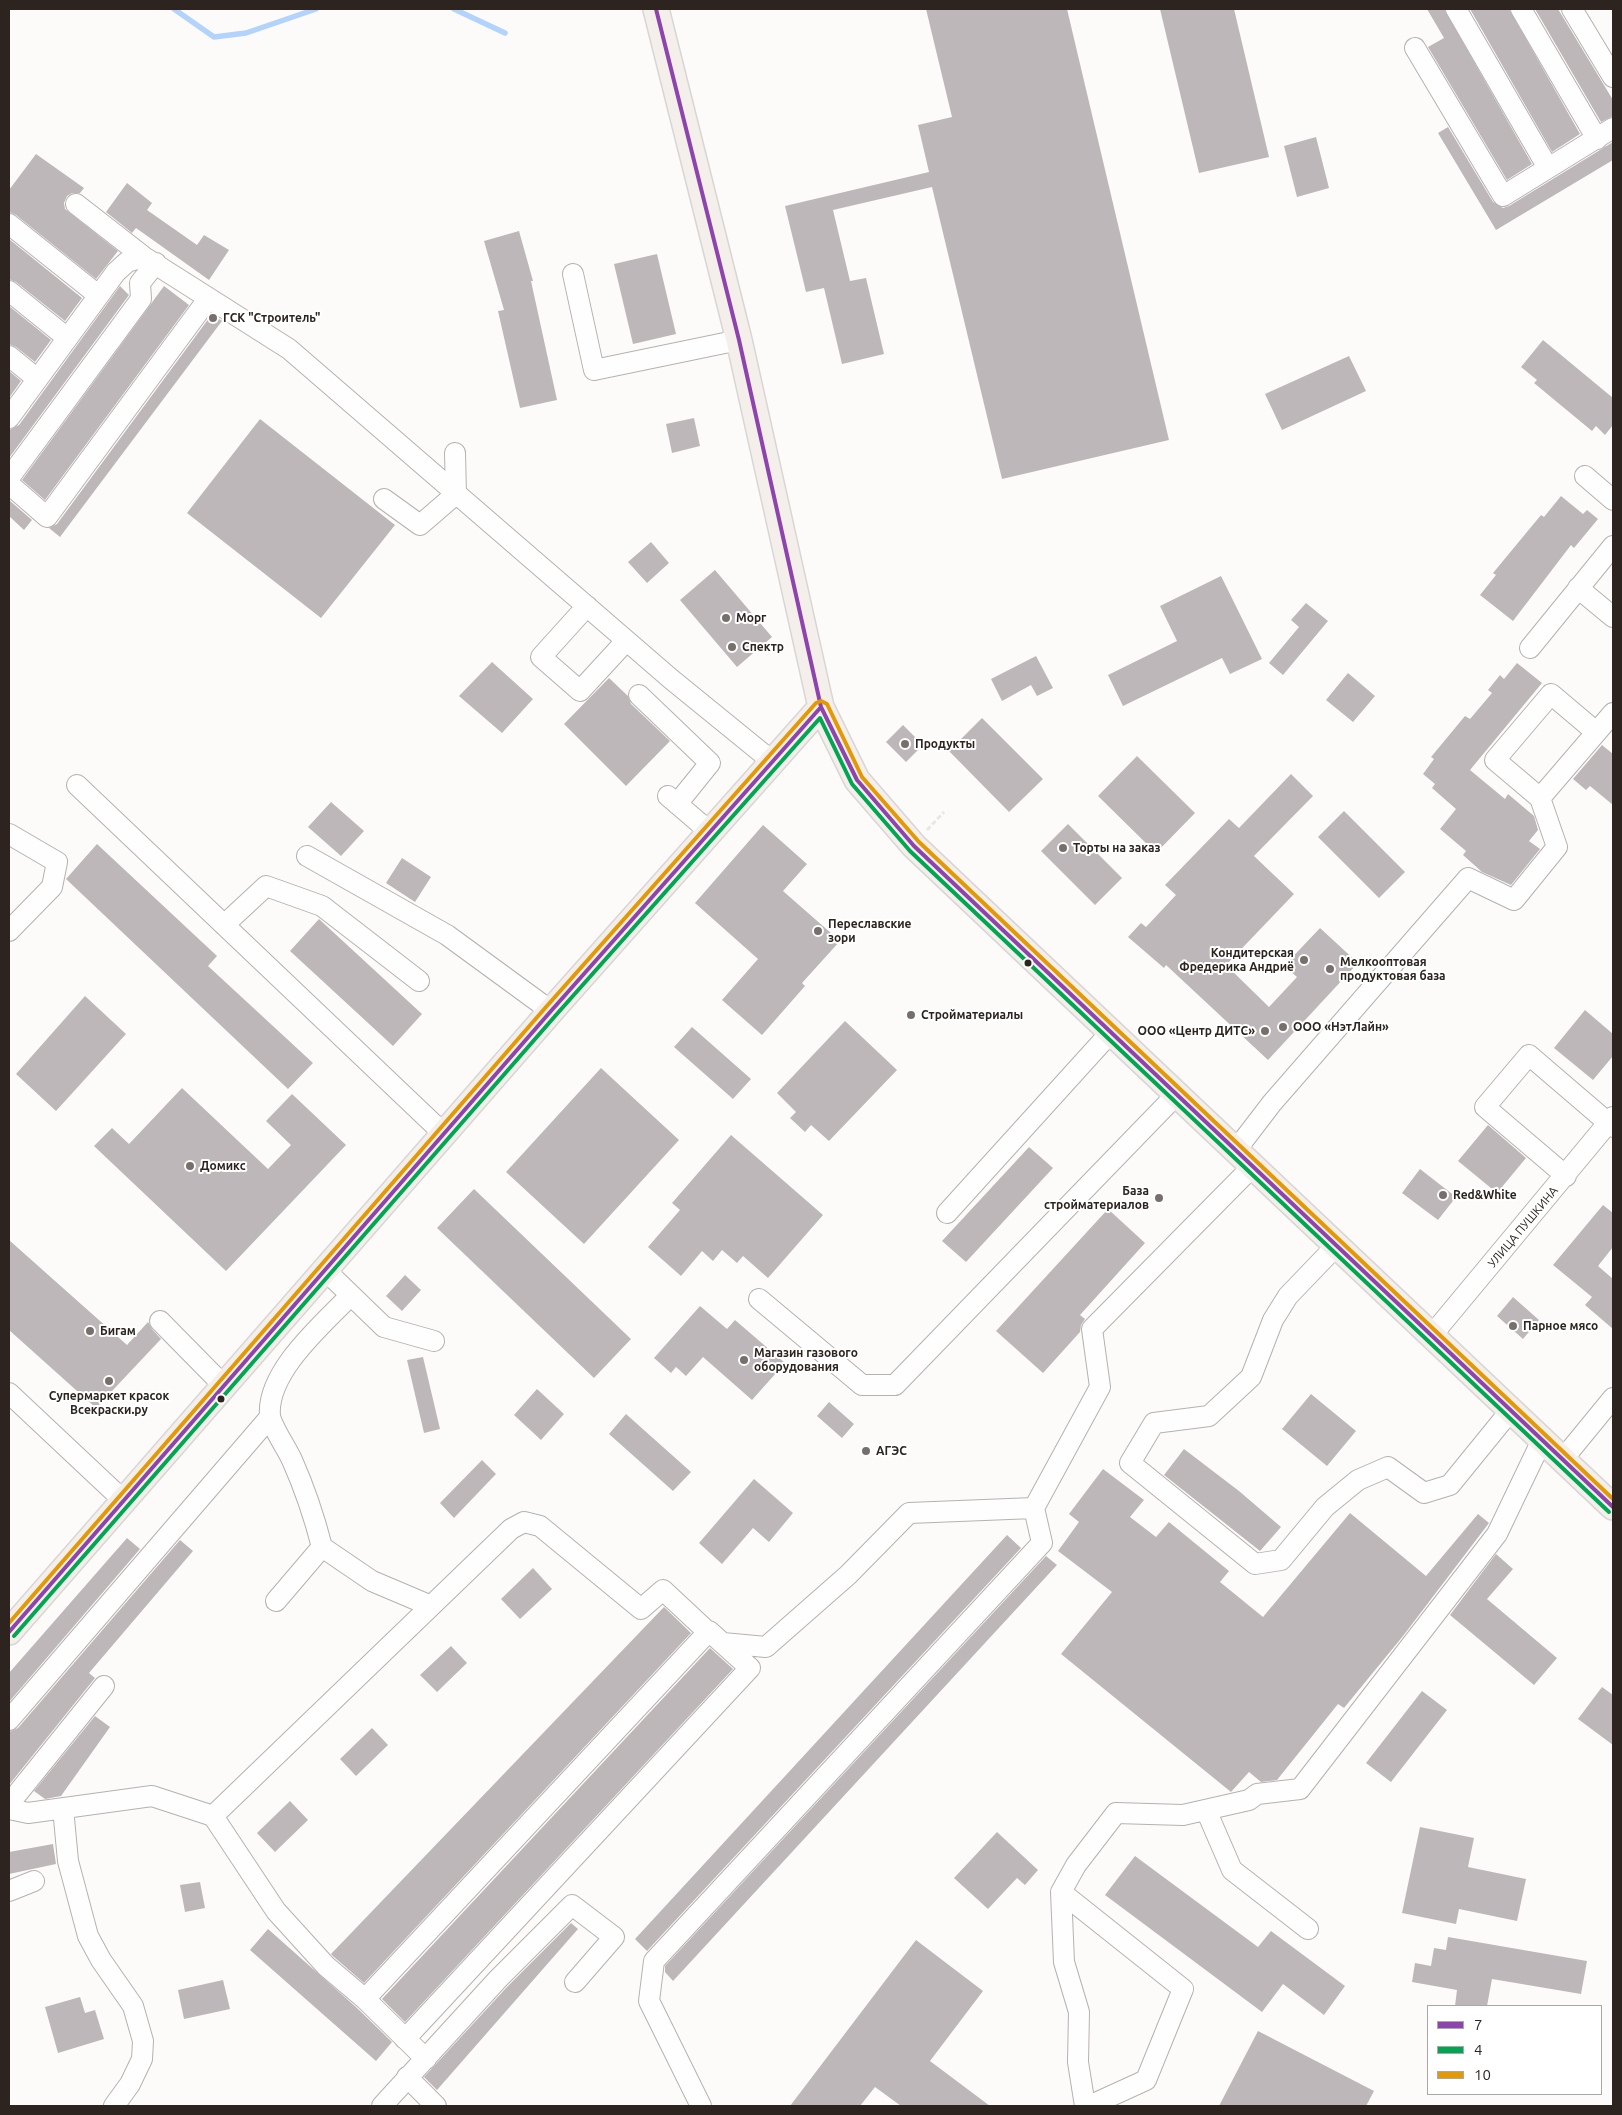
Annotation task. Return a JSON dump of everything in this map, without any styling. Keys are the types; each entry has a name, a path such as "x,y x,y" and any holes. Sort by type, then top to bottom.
{"main road":[{"path":"656,9 739,340 821,707 857,780 895,827 1613,1507"},
{"path":"12,1623 225,1387 444,1134 821,707"}],"street":[{"path":"1456,9 1548,168"},
{"path":"1415,48 1503,196 1605,134 1522,9"},
{"path":"1572,9 1613,77"},
{"path":"76,204 150,260 208,299 289,349 626,641 773,762"},
{"path":"9,224 98,296"},
{"path":"9,418 66,336 116,272 127,262 150,260"},
{"path":"9,478 141,299 140,283 150,260"},
{"path":"573,274 594,370 739,340"},
{"path":"9,291 66,336"},
{"path":"9,484 47,517 208,299"},
{"path":"9,356 36,378"},
{"path":"384,499 420,526 456,494 455,453"},
{"path":"1585,476 1613,500"},
{"path":"1530,648 1613,546"},
{"path":"1578,588 1613,617"},
{"path":"587,606 541,657 580,690 626,641"},
{"path":"701,2106 649,2001 654,1962 1042,1543 1034,1508 1100,1387 1092,1329 1244,1158 1272,1103 1468,878 1514,900 1557,847 1540,798 1495,760 1551,694 1596,732"},
{"path":"639,695 710,763 672,800 710,832"},
{"path":"1540,798 1613,712"},
{"path":"77,784 444,1134"},
{"path":"9,834 57,862 52,887 9,931"},
{"path":"308,856 447,935 552,1011"},
{"path":"224,925 266,886 322,906 420,981"},
{"path":"946,1212 1111,1032"},
{"path":"1566,1176 1485,1107 1529,1055 1612,1123"},
{"path":"759,1299 862,1385 895,1386 1176,1094"},
{"name":"УЛИЦА ПУШКИНА","path":"1432,1335 1612,1123"},
{"path":"1337,1245 1288,1296 1273,1320 1251,1377 1209,1416 1154,1423 1130,1463 1254,1564 1281,1560 1325,1507 1358,1480 1388,1467 1424,1493 1450,1485 1511,1410"},
{"path":"326,1271 384,1327 434,1341"},
{"path":"351,1295 303,1346 284,1371 273,1393 270,1417 312,1507 322,1547 372,1581 430,1606"},
{"path":"160,1321 225,1387"},
{"path":"9,1393 124,1501"},
{"path":"1563,1459 1613,1398"},
{"path":"9,1720 270,1417"},
{"path":"1061,1892 1183,1989 1146,2080 1087,2106 1078,2062 1079,2012 1064,1962 1061,1892 1076,1865 1116,1813 1183,1815 1249,1800 1257,1794 1300,1789 1497,1534 1542,1440"},
{"path":"716,1638 766,1647 848,1575 910,1513 1034,1508"},
{"path":"213,1816 511,1529 524,1522 540,1526 641,1609 663,1590 750,1668 405,2039"},
{"path":"276,1601 322,1547"},
{"path":"365,1999 716,1638"},
{"path":"9,1804 104,1686"},
{"path":"9,1809 28,1813 152,1796 213,1816 276,1912 326,1966 365,1999 426,2059"},
{"path":"63,1808 68,1861 88,1936 101,1960 133,2006 143,2041 142,2059 130,2084 114,2106"},
{"path":"1206,1810 1232,1870 1308,1929"},
{"path":"9,1891 34,1881"},
{"path":"549,1883 572,1905 614,1938 575,1982"},
{"path":"382,2106 498,1979 572,1905"},
{"path":"477,1960 498,1979"},
{"path":"407,2077 436,2106"}],"building":[{"path":"926,9 1067,9 1169,440 1002,479 932,187 833,210 850,281 866,278 884,354 842,364 824,288 806,292 785,206 929,172 918,125 952,117"},
{"path":"1160,9 1234,9 1269,157 1199,173"},
{"path":"1427,9 1444,9 1532,164 1507,180 1428,47 1444,38"},
{"path":"1470,9 1509,9 1580,134 1552,152"},
{"path":"1535,9 1558,9 1613,100 1613,116 1601,122"},
{"path":"1448,127 1493,202 1503,208 1613,142 1613,160 1496,230 1438,133"},
{"path":"1316,137 1329,188 1297,197 1284,146"},
{"path":"36,154 84,188 80,193 72,193 67,196 64,203 65,209 118,251 96,279 16,215 9,212 9,190"},
{"path":"127,183 152,203 147,210 197,245 204,235 229,250 209,280 136,228 132,233 106,212"},
{"path":"519,231 533,281 531,281 557,400 520,408 498,311 504,310 484,241"},
{"path":"9,239 82,298 65,321 16,282 9,279"},
{"path":"657,254 676,334 633,344 614,264"},
{"path":"120,286 129,295 9,458 9,430 19,425"},
{"path":"164,286 189,305 45,500 22,480"},
{"path":"9,306 51,340 35,362 16,347 9,344"},
{"path":"212,314 222,321 60,537 49,528 57,524"},
{"path":"1543,340 1613,398 1613,425 1605,435 1596,426 1592,431 1534,383 1537,380 1521,367"},
{"path":"1349,356 1366,391 1282,430 1265,394"},
{"path":"9,371 21,381 9,398"},
{"path":"694,418 700,446 672,453 666,424"},
{"path":"260,419 395,525 321,618 187,513"},
{"path":"1561,496 1583,514 1587,510 1598,519 1574,548 1571,545 1513,621 1480,595 1496,575 1493,573 1541,515 1544,517"},
{"path":"9,500 32,520 24,530 9,516"},
{"path":"651,542 669,563 647,583 628,562"},
{"name":"Морг","path":"715,570 772,637 737,667 680,600"},
{"path":"1221,576 1262,659 1230,674 1222,658 1123,706 1108,675 1177,641 1160,606"},
{"path":"1306,603 1328,621 1283,675 1269,663 1299,627 1291,620"},
{"path":"1036,656 1053,688 1037,696 1031,685 1002,701 991,679"},
{"path":"492,662 533,699 502,733 459,696"},
{"path":"1517,663 1542,683 1470,770 1505,799 1508,794 1534,816 1538,830 1529,841 1540,849 1511,885 1482,872 1463,855 1466,851 1440,829 1456,809 1432,788 1435,784 1423,774 1434,759 1431,757 1465,716 1470,719 1492,693 1488,690 1500,675 1504,679"},
{"path":"1348,673 1375,696 1353,722 1326,700"},
{"path":"609,678 628,696 631,704 670,741 626,786 564,724"},
{"path":"982,718 1043,779 1009,812 949,751"},
{"name":"Продукты","path":"903,725 923,745 906,762 886,742"},
{"path":"1602,745 1613,754 1613,805 1590,786 1586,790 1573,779"},
{"path":"1137,756 1195,813 1156,853 1098,796"},
{"path":"1291,774 1313,796 1254,856 1294,894 1226,965 1269,1007 1297,977 1284,966 1320,928 1358,963 1268,1060 1166,965 1164,968 1128,937 1141,923 1146,927 1176,895 1165,885 1229,819 1239,828"},
{"path":"331,802 364,831 341,856 308,827"},
{"path":"1344,811 1405,872 1379,898 1318,837"},
{"path":"1068,824 1122,878 1095,905 1041,851"},
{"path":"763,825 807,864 783,891 840,941 802,983 805,986 762,1035 722,1000 758,959 695,903"},
{"path":"97,844 217,956 208,966 313,1063 288,1089 66,879"},
{"path":"402,858 431,877 415,902 386,883"},
{"path":"319,919 422,1014 393,1046 290,951"},
{"path":"85,996 126,1034 56,1111 16,1074"},
{"path":"1585,1010 1613,1034 1613,1056 1593,1080 1554,1048"},
{"path":"845,1021 897,1070 829,1141 811,1125 805,1132 790,1118 796,1112 777,1093"},
{"path":"692,1027 751,1079 733,1099 674,1047"},
{"path":"601,1068 679,1140 584,1244 506,1172"},
{"path":"182,1088 268,1169 291,1145 266,1121 292,1094 346,1145 226,1271 94,1146 112,1128 129,1144"},
{"path":"1488,1125 1526,1158 1497,1193 1458,1161"},
{"path":"731,1135 823,1215 768,1278 743,1256 737,1263 722,1250 713,1261 702,1251 681,1276 648,1247 680,1210 672,1203"},
{"path":"1029,1147 1053,1168 966,1262 942,1241"},
{"path":"1420,1169 1456,1197 1438,1220 1402,1193"},
{"path":"474,1189 631,1339 594,1378 437,1228"},
{"path":"1603,1205 1613,1213 1613,1247 1598,1266 1613,1279 1613,1329 1585,1305 1592,1297 1553,1265"},
{"path":"1108,1209 1145,1243 1080,1315 1085,1319 1081,1325 1080,1332 1043,1373 996,1331"},
{"path":"9,1240 127,1345 148,1322 161,1339 96,1408 9,1330"},
{"path":"405,1275 421,1290 402,1311 386,1296"},
{"path":"1513,1297 1539,1320 1523,1339 1497,1316"},
{"path":"700,1306 727,1329 735,1320 785,1363 752,1400 703,1357 686,1376 676,1367 671,1373 654,1358"},
{"path":"423,1357 440,1429 424,1433 407,1360"},
{"path":"537,1389 564,1414 541,1440 514,1415"},
{"path":"1311,1394 1356,1431 1327,1466 1282,1429"},
{"path":"829,1402 854,1424 842,1438 817,1416"},
{"path":"626,1414 691,1472 673,1491 609,1434"},
{"path":"1184,1449 1239,1491 1281,1527 1260,1551 1164,1475"},
{"path":"482,1460 496,1474 454,1518 440,1503"},
{"path":"1103,1469 1144,1500 1130,1517 1156,1537 1169,1522 1229,1571 1220,1582 1263,1617 1350,1513 1426,1576 1478,1514 1489,1523 1403,1636 1344,1708 1338,1704 1277,1780 1261,1782 1249,1772 1231,1792 1061,1654 1112,1592 1058,1551 1079,1522 1069,1514"},
{"path":"754,1479 793,1513 769,1542 753,1528 722,1564 699,1543"},
{"path":"1007,1535 1021,1548 647,1951 635,1939"},
{"path":"127,1538 140,1549 9,1702 9,1673"},
{"path":"180,1540 193,1551 89,1673 95,1678 9,1785 9,1732 18,1728"},
{"path":"1496,1554 1513,1569 1487,1599 1557,1658 1534,1685 1450,1615"},
{"path":"1046,1556 1057,1565 673,1981 665,1972 665,1966"},
{"path":"533,1568 552,1589 520,1619 501,1599"},
{"path":"664,1607 691,1633 364,1983 334,1957 331,1954"},
{"path":"451,1646 467,1663 437,1692 420,1675"},
{"path":"710,1648 733,1669 405,2022 382,1999"},
{"path":"1602,1687 1613,1695 1613,1745 1578,1719"},
{"path":"1422,1691 1447,1710 1391,1782 1366,1763"},
{"path":"95,1716 110,1727 61,1796 45,1799 34,1791"},
{"path":"372,1728 388,1745 356,1776 340,1759"},
{"path":"290,1801 308,1820 275,1852 257,1833"},
{"path":"1420,1827 1474,1838 1468,1867 1526,1879 1517,1921 1459,1909 1456,1924 1402,1913"},
{"path":"997,1832 1038,1870 1025,1885 1017,1878 988,1909 954,1878"},
{"path":"53,1844 56,1864 9,1874 9,1852"},
{"path":"1135,1856 1258,1947 1271,1931 1345,1986 1324,2015 1283,1984 1262,2012 1105,1895"},
{"path":"200,1882 205,1908 185,1912 180,1885"},
{"path":"571,1923 578,1929 437,2090 424,2077 507,1987"},
{"path":"268,1929 357,2008 392,2042 376,2061 250,1950"},
{"path":"1448,1937 1587,1961 1581,1994 1492,1979 1487,2005 1455,2005 1457,1990 1412,1982 1415,1963 1431,1966 1434,1948 1446,1950"},
{"path":"916,1940 983,1991 930,2061 990,2106 901,2106 875,2087 860,2106 790,2106"},
{"path":"223,1980 230,2009 184,2019 178,1990"},
{"path":"80,1997 85,2013 95,2010 104,2039 58,2053 45,2007"},
{"path":"1258,2031 1374,2091 1366,2106 1219,2106"}],"waterway":[{"path":"174,9 214,37 246,33 316,9"},
{"path":"454,9 505,33"}],"transit line":[{"name":"7","path":"656,9 739,340 821,707 857,780 914,846 1613,1507"},
{"name":"10","path":"9,1623 546,1007 816,703 821,701 827,704 862,777 919,842 1613,1499"},
{"name":"7","path":"9,1632 551,1011 821,707"},
{"name":"4","path":"14,1636 556,1015 820,718 852,784 910,851 1609,1512"}],"place":[{"name":"ГСК \"Строитель\"","path":"213,318"},
{"name":"Морг","path":"726,618"},
{"name":"Спектр","path":"732,647"},
{"name":"Продукты","path":"905,744"},
{"name":"Торты на заказ","path":"1063,848"},
{"name":"Переславские зори","path":"818,931"},
{"name":"Кондитерская Фредерика Андриё","path":"1304,960"},
{"name":"Мелкооптовая продуктовая база","path":"1330,969"},
{"name":"Стройматериалы","path":"911,1015"},
{"name":"ООО «НэтЛайн»","path":"1283,1027"},
{"name":"ООО «Центр ДИТС»","path":"1265,1031"},
{"name":"Домикс","path":"190,1166"},
{"name":"Red&White","path":"1443,1195"},
{"name":"База стройматериалов","path":"1159,1198"},
{"name":"Парное мясо","path":"1513,1326"},
{"name":"Бигам","path":"90,1331"},
{"name":"Магазин газового оборудования","path":"744,1360"},
{"name":"Супермаркет красок Всекраски.ру","path":"109,1381"},
{"name":"АГЭС","path":"866,1451"}]}
